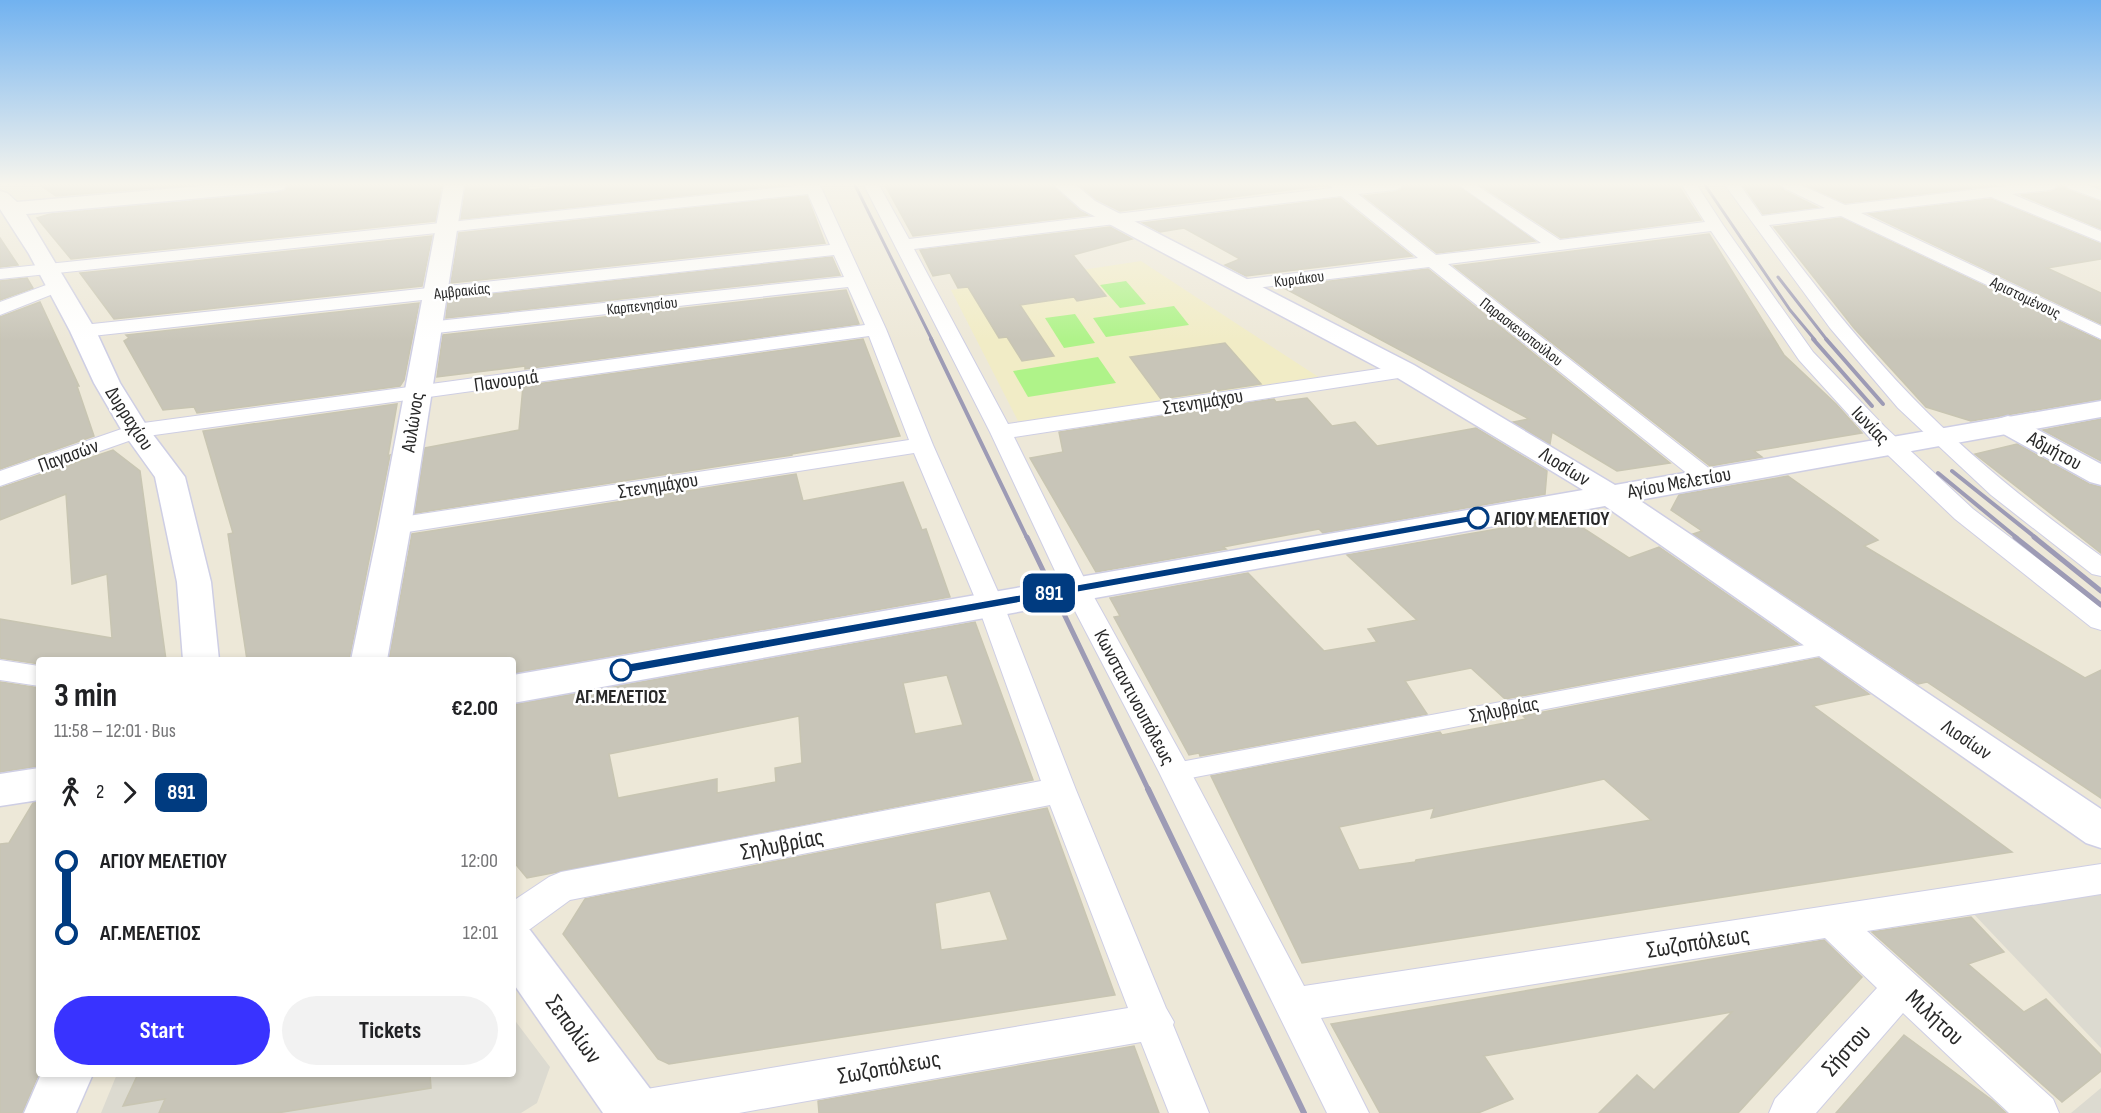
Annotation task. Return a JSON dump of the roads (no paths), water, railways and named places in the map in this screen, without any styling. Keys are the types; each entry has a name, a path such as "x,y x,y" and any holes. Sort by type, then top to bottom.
{"main road":[{"name":"Δυρραχίου","path":"25,237 53,278 83,331 107,383 136,431 170,477 194,582 201,657"},
{"name":"Αυλώνος","path":"370,657 445,237"},
{"name":"Λιοσίων","path":"1148,237 1405,370 1610,495 2101,831"},
{"name":"Αγίου Μελετίου","path":"516,688 990,603 2101,409"},
{"name":"Αδμήτου","path":"2008,425 2101,476"},
{"path":"0,790 36,784"},
{"name":"Σεπολίων","path":"516,949 631,1112"},
{"path":"50,1113 65,1077"}],"street":[{"path":"0,274 53,278 377,237"},
{"path":"836,237 990,603 1060,790 1155,1023 1189,1113"},
{"name":"Κωνσταντινουπόλεως","path":"900,237 1001,432 1076,588 1175,772 1349,1113"},
{"path":"904,245 969,237"},
{"name":"Παρασκευοπούλου","path":"1402,237 1707,478"},
{"path":"1543,237 1557,246"},
{"name":"Κυριάκου","path":"1240,285 1629,237"},
{"name":"Ιωνίας","path":"1723,237 1806,356 1890,446 1964,514 2101,621"},
{"name":"Ιωνίας","path":"1770,237 1824,309 1904,401 1989,481 2101,568"},
{"name":"Αριστομένους","path":"1900,237 2101,333"},
{"name":"Αμβρακίας","path":"83,331 841,249"},
{"path":"0,309 53,278"},
{"name":"Καρπενησίου","path":"428,328 855,281"},
{"name":"Πανουριά","path":"136,431 876,329"},
{"name":"Στενημάχου","path":"1001,432 1405,370"},
{"name":"Παγασών","path":"0,479 136,431"},
{"name":"Στενημάχου","path":"395,525 922,445"},
{"name":"Σηλυβρίας","path":"1175,772 1832,647"},
{"path":"0,670 36,676"},
{"name":"Σηλυβρίας","path":"516,919 561,887 1060,790"},
{"name":"Σωζοπόλεως","path":"1295,1005 2101,879"},
{"name":"Μιλήτου","path":"1831,921 2039,1113"},
{"name":"Σήστου","path":"1789,1113 1902,987"},
{"name":"Σωζοπόλεως","path":"631,1112 1155,1023"}],"railway":[{"path":"881,237 932,340"},
{"path":"1740,237 1790,310 1815,340"},
{"path":"1778,277 1827,340"},
{"path":"931,339 1027,538"},
{"path":"1813,339 1872,406"},
{"path":"1826,339 1883,404"},
{"path":"1952,471 2036,538"},
{"path":"1938,473 2017,538"},
{"path":"1027,537 1149,791"},
{"path":"2015,537 2101,605"},
{"path":"2034,537 2101,591"},
{"path":"1148,789 1304,1113"}],"place":[{"name":"ΑΓΙΟΥ ΜΕΛΕΤΙΟΥ","path":"1478,518"},
{"name":"ΑΓ.ΜΕΛΕΤΙΟΣ","path":"621,670"}]}
